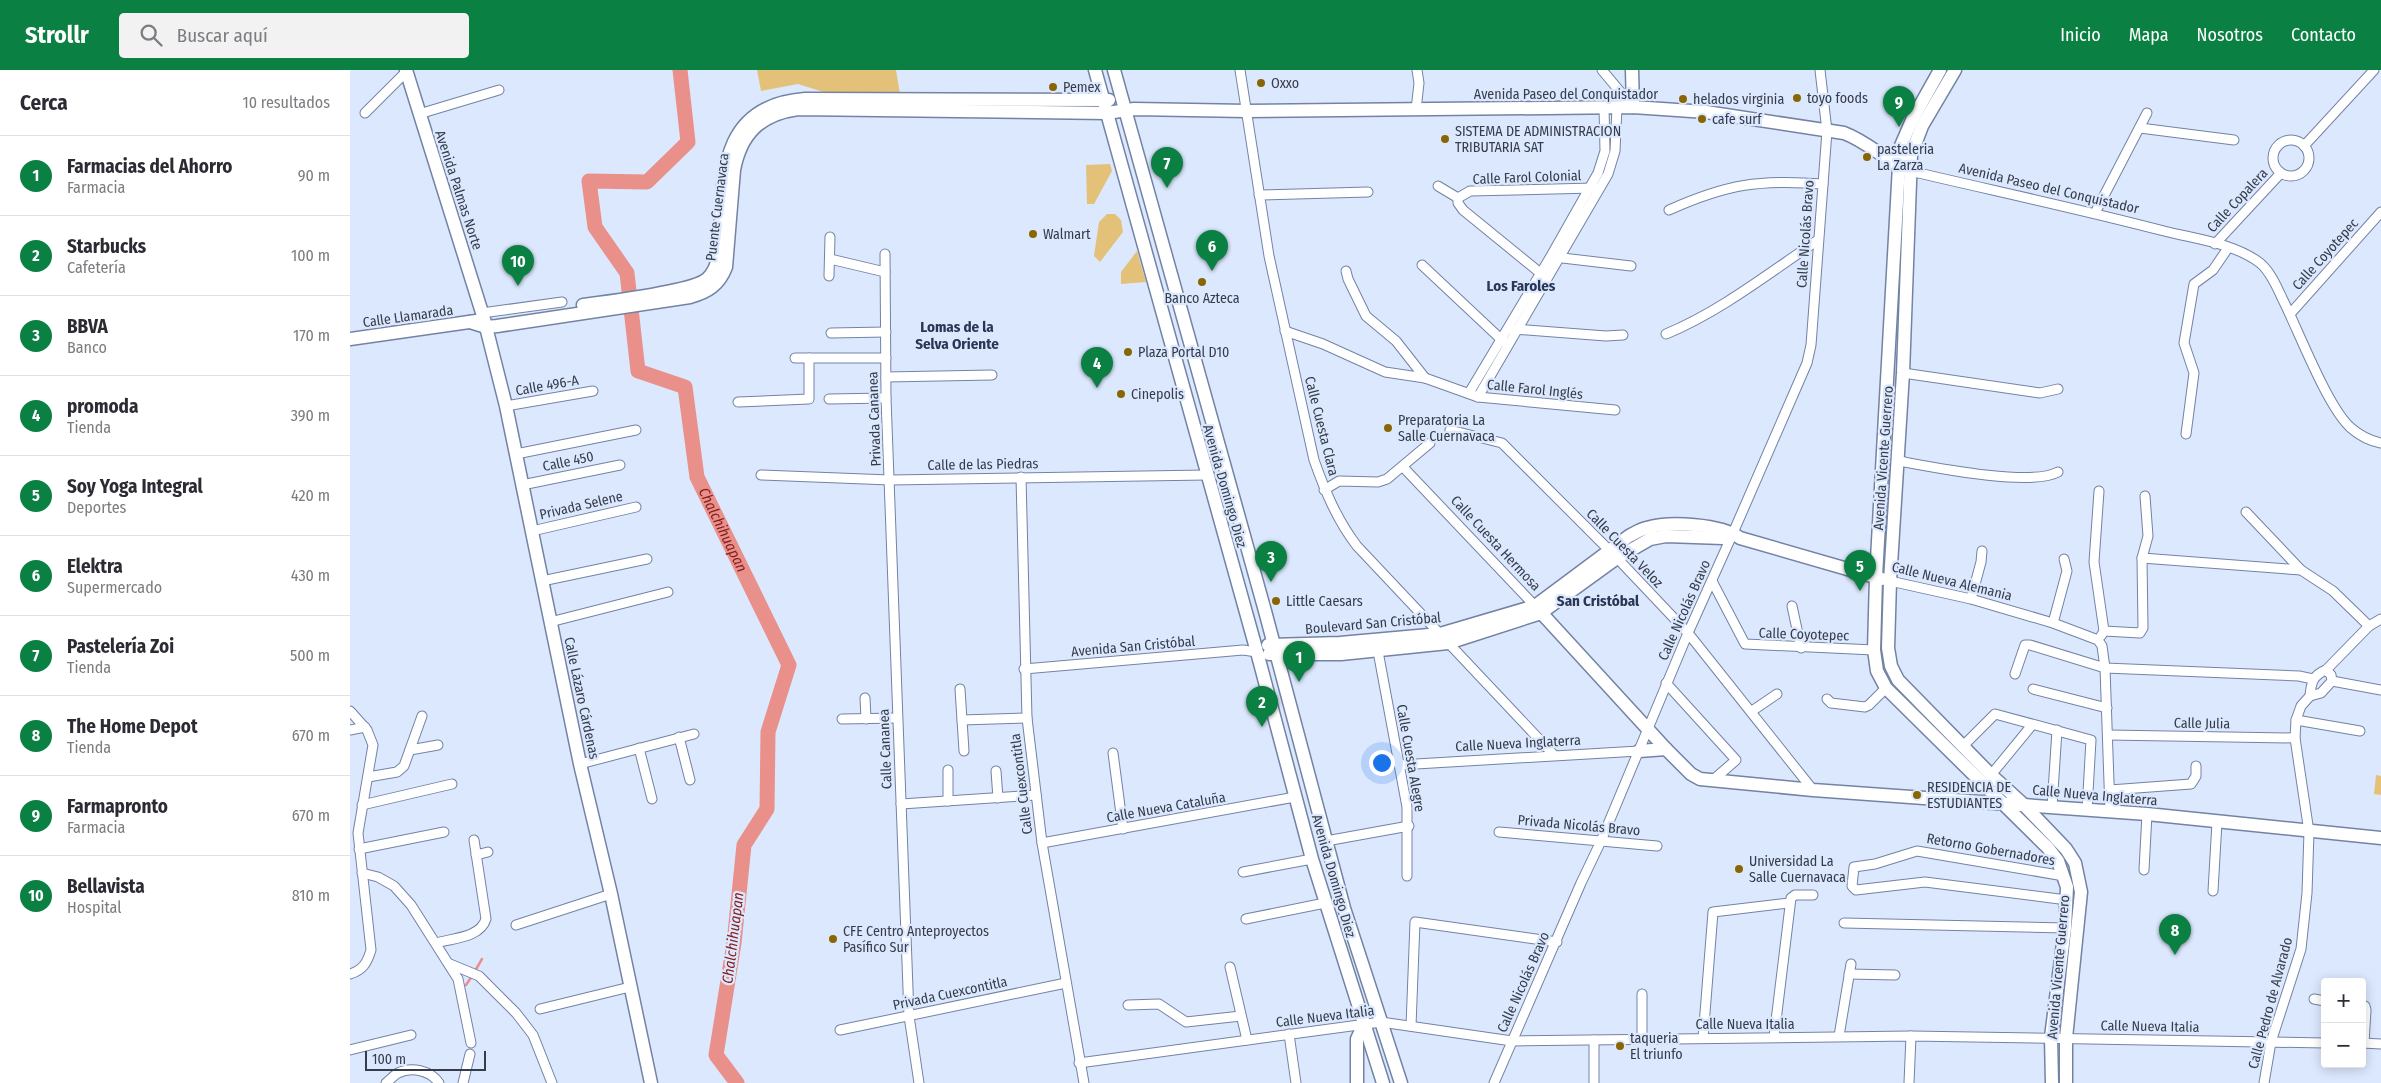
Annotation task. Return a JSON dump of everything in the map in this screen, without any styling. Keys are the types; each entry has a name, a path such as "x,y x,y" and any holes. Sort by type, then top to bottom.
{"main road":[{"name":"Avenida Domingo Diez","path":"1095,70 1247,616 1252,650 1274,716 1325,903 1384,1083"},
{"name":"Avenida Domingo Diez","path":"1114,70 1118,86 1132,108 1134,146 1265,611 1344,908 1401,1083"},
{"path":"1632,70 1632,107"},
{"name":"Avenida Vicente Guerrero","path":"1940,70 1912,120 1900,148 1904,169 1903,373 1890,581 1888,648 1891,666 1898,680 2024,805 2066,849 2076,863 2080,877 2081,892 2066,1038 2066,1083"},
{"name":"Avenida Vicente Guerrero","path":"1956,70 1922,126 1912,155 1904,169 1876,577 1874,650 1877,671 1886,688 2003,802 2048,848 2058,861 2064,876 2067,900 2052,1037 2052,1083"},
{"name":"Avenida Palmas Norte","path":"406,71 484,320"},
{"path":"1118,86 1131,100 1132,108 1140,116 1135,127 1134,146"},
{"name":"Puente Cuernavaca","path":"484,320 560,309 587,309 689,293 708,279 716,265 724,171 730,146 742,127 768,108 795,100 967,105 1107,113 1132,108"},
{"name":"Puente Cuernavaca","path":"967,105 1103,100 1132,108"},
{"name":"Avenida Paseo del Conquistador","path":"1132,108 1247,111 1632,107 1706,112 1827,130 1857,138 1904,169"},
{"path":"1073,112 1097,119 1114,136"},
{"name":"Calle Llamarada","path":"350,338 484,320"},
{"name":"Calle Lázaro Cárdenas","path":"484,320 506,406 580,764 611,894 651,1083"},
{"name":"Boulevard San Cristóbal","path":"1252,650 1340,649 1444,639 1538,610 1646,528 1664,524 1710,528 1735,537"},
{"name":"Calle Nueva Alemania","path":"1735,537 1890,581"},
{"name":"Calle Cuesta Hermosa","path":"1538,610 1647,728"},
{"path":"1247,616 1257,616 1265,611"},
{"path":"1274,716 1280,709 1291,710"},
{"name":"Calle Nueva Inglaterra","path":"1647,728 1691,774 1712,780 1813,790 2003,802 2147,814 2381,838"},
{"path":"1639,751 1666,749"},
{"path":"1357,1083 1357,1039 1364,1024"}],"street":[{"name":"Calle Cuesta Clara","path":"1240,70 1269,256 1314,460 1324,490 1339,520 1356,546 1554,755"},
{"path":"1416,110 1419,83 1417,70"},
{"path":"1602,70 1632,107"},
{"name":"Calle Nicolás Bravo","path":"1494,1083 1601,841 1688,633 1735,537 1806,362 1811,345 1827,130 1820,70"},
{"path":"2304,146 2374,70"},
{"path":"365,113 406,71"},
{"path":"419,114 499,90"},
{"path":"1478,397 1504,342 1508,327 1608,174 1615,151 1611,107"},
{"path":"1555,257 1598,173 1605,151 1611,107"},
{"path":"2095,213 2147,113"},
{"path":"2140,128 2234,140"},
{"path":"2290,140 2304,146 2308,151 2309,162 2303,172 2292,177 2280,174 2272,161 2277,147 2290,140"},
{"name":"Avenida Paseo del Conquistador","path":"1904,169 2095,213 2215,244 2242,253 2262,264 2290,314 2328,394 2340,414 2350,427 2362,436 2381,443"},
{"name":"Calle Copalera","path":"2215,244 2280,174"},
{"path":"1669,210 1706,194 1745,184 1786,180 1823,184"},
{"name":"Calle Farol Colonial","path":"1438,186 1458,198"},
{"name":"Calle Farol Colonial","path":"1458,198 1470,191 1599,188"},
{"path":"1259,195 1368,192"},
{"name":"Calle Farol Colonial","path":"1458,198 1458,203 1463,210 1543,276"},
{"name":"Calle Coyotepec","path":"2290,314 2381,212"},
{"path":"829,276 830,237"},
{"path":"1666,334 1692,323 1731,299 1818,240"},
{"path":"2186,434 2194,373 2184,343 2194,284 2213,270 2228,248"},
{"name":"Privada Cananea","path":"885,254 886,398 890,480"},
{"path":"1555,257 1631,266"},
{"path":"830,259 885,272"},
{"path":"1422,265 1504,342"},
{"path":"1346,271 1366,316 1396,341 1425,378"},
{"path":"1469,393 1504,342 1518,330 1543,276"},
{"path":"1508,327 1518,330 1606,336 1623,335"},
{"name":"Calle Farol Inglés","path":"1285,331 1323,344 1385,372 1425,378 1478,397 1615,410"},
{"path":"831,333 886,332"},
{"name":"Privada Cananea","path":"795,358 886,358"},
{"path":"738,402 809,399 809,358"},
{"path":"1903,373 2040,393 2058,389"},
{"path":"886,376 992,375"},
{"name":"Calle 496-A","path":"506,406 594,390"},
{"path":"829,399 886,398"},
{"path":"516,454 636,430"},
{"name":"Calle Cuesta Veloz","path":"1450,430 1502,443 1613,554 1688,633 1813,790"},
{"path":"1324,490 1339,481 1378,482 1387,479 1404,467 1430,443"},
{"path":"1899,461 1974,474 2038,478 2049,477 2058,472"},
{"name":"Calle 450","path":"522,485 620,465"},
{"name":"Calle Cuesta Hermosa","path":"1404,467 1538,610"},
{"name":"Calle de las Piedras","path":"761,474 890,480 1206,474"},
{"name":"Calle Cuexcontitla","path":"1021,477 1024,669 1027,718 1042,843 1084,1083"},
{"name":"Calle Cananea","path":"890,480 909,1016 919,1083"},
{"path":"2099,491 2094,562 2104,631 2098,640 2102,646 2105,668 2110,811"},
{"path":"2104,631 2140,633 2142,628 2142,558 2148,536 2145,496"},
{"name":"Privada Selene","path":"532,531 636,507"},
{"path":"2246,512 2301,570 2333,591 2369,626"},
{"path":"1971,600 1982,551"},
{"path":"2142,558 2301,570"},
{"path":"542,581 647,559"},
{"path":"2053,623 2067,571 2064,560"},
{"name":"Calle Coyotepec","path":"1712,581 1745,644 1874,650"},
{"name":"Calle Nueva Alemania","path":"1890,581 1971,600 2053,623 2098,640"},
{"path":"550,622 668,592"},
{"path":"1792,606 1801,648"},
{"path":"2014,674 2025,645 2105,668 2299,676 2313,679 2319,673 2326,670 2369,626 2381,619"},
{"name":"Calle Cuesta Alegre","path":"1326,841 1409,826 1377,646"},
{"name":"Avenida San Cristóbal","path":"1024,669 1252,650"},
{"path":"2326,670 2331,676 2332,681 2381,690"},
{"name":"Calle Pedro de Alvarado","path":"2264,1083 2271,1042 2301,949 2309,865 2309,832 2295,738 2296,720 2301,706 2310,696 2313,679"},
{"name":"Calle Pedro de Alvarado","path":"2310,696 2321,693 2332,681"},
{"path":"1666,683 1736,760 1712,780"},
{"path":"1827,699 1830,703 1865,707 1886,688"},
{"path":"960,689 964,751"},
{"path":"2033,689 2107,708"},
{"path":"1752,712 1777,694"},
{"path":"865,698 866,719"},
{"path":"350,712 365,727 373,745 358,833 370,950 367,964 357,972 350,974"},
{"path":"1963,746 1995,714 2091,740 2087,810"},
{"path":"368,777 397,772 404,766 422,716"},
{"path":"842,719 897,718"},
{"path":"962,720 1027,718"},
{"path":"2296,720 2360,731"},
{"path":"1991,774 2032,725"},
{"path":"350,730 365,727"},
{"path":"2052,807 2057,730"},
{"path":"580,764 694,734"},
{"name":"Calle Julia","path":"2108,736 2295,738"},
{"path":"679,737 690,780"},
{"path":"410,750 438,745"},
{"path":"639,748 652,798"},
{"name":"Calle Nueva Inglaterra","path":"1399,765 1639,751"},
{"path":"1113,753 1123,829"},
{"path":"2110,790 2191,784 2196,776 2196,766"},
{"path":"948,770 948,801"},
{"path":"996,771 998,798"},
{"path":"362,805 452,784"},
{"path":"901,804 1036,795"},
{"name":"Calle Nueva Cataluña","path":"1042,843 1295,797"},
{"path":"2144,870 2147,814"},
{"path":"2213,891 2217,822"},
{"path":"1407,876 1409,826"},
{"path":"359,849 444,832"},
{"name":"Privada Nicolás Bravo","path":"1499,832 1657,846"},
{"path":"436,943 477,932 483,928 486,920 474,840"},
{"name":"Retorno Gobernadores","path":"2064,876 1917,851 1875,864 1854,867 1852,886 1856,890 1924,882 2067,900"},
{"path":"476,855 488,852"},
{"path":"1243,872 1312,859"},
{"path":"362,873 378,877 394,886 412,905 458,979 472,1043"},
{"path":"516,925 611,894"},
{"path":"1774,1037 1789,903 1795,895 1813,895"},
{"path":"1246,918 1325,903"},
{"path":"1703,1038 1713,912 1789,903"},
{"path":"1411,1026 1415,922 1557,942"},
{"path":"1844,923 2065,928"},
{"path":"447,962 479,976 516,1013 532,1035 552,1083"},
{"path":"1230,967 1247,1040"},
{"path":"1839,1036 1850,969 1895,975"},
{"name":"Privada Cuexcontitla","path":"840,1030 1066,983"},
{"path":"540,1009 630,987"},
{"path":"1642,994 1642,1039"},
{"path":"2314,999 2321,1000"},
{"path":"1128,1005 1159,1004 1186,1022 1241,1016"},
{"name":"Calle Nueva Italia","path":"1079,1063 1381,1022 1512,1041 1911,1036 2321,1043"},
{"path":"1289,1034 1296,1083"},
{"path":"350,1050 412,1035"},
{"path":"1909,1083 1911,1036"},
{"path":"1594,1040 1594,1083"},
{"path":"2366,1043 2381,1044"},
{"path":"463,1083 470,1054"},
{"path":"386,1083 399,1072 408,1070 428,1073 439,1083"}],"shaded area":[{"path":"757,70 896,70 900,94 833,95 798,84 761,91"},
{"path":"1110,164 1112,171 1094,204 1087,204 1086,165"},
{"path":"1107,214 1115,214 1121,220 1123,232 1100,262 1094,256 1099,222"},
{"path":"1137,251 1146,282 1121,284 1121,272"},
{"path":"2376,775 2381,776 2381,795 2374,794"}],"waterway":[{"name":"Chalchihuapan","path":"680,70 688,142 647,182 589,181 595,227 627,273 638,371 685,387 697,477 789,665 768,732 767,809 744,845 734,943 716,1055 737,1083"},
{"path":"475,971 482,959"},
{"path":"466,985 472,976"}],"place":[{"name":"Oxxo","path":"1261,83"},
{"name":"Pemex","path":"1053,87"},
{"name":"toyo foods","path":"1797,98"},
{"name":"helados virginia","path":"1683,99"},
{"name":"cafe surf","path":"1702,119"},
{"name":"Farmapronto","path":"1899,127"},
{"name":"SISTEMA DE ADMINISTRACION TRIBUTARIA SAT","path":"1445,139"},
{"name":"pasteleria La Zarza","path":"1867,157"},
{"name":"Pastelería Zoi","path":"1167,188"},
{"name":"Walmart","path":"1033,234"},
{"name":"Elektra","path":"1212,271"},
{"name":"Banco Azteca","path":"1202,282"},
{"name":"Bellavista","path":"518,286"},
{"name":"Plaza Portal D10","path":"1128,352"},
{"name":"promoda","path":"1097,388"},
{"name":"Cinepolis","path":"1121,394"},
{"name":"Preparatoria La Salle Cuernavaca","path":"1388,428"},
{"name":"BBVA","path":"1271,582"},
{"name":"Soy Yoga Integral","path":"1860,591"},
{"name":"Little Caesars","path":"1276,601"},
{"name":"Farmacias del Ahorro","path":"1299,682"},
{"name":"Starbucks","path":"1262,727"},
{"name":"RESIDENCIA DE ESTUDIANTES","path":"1917,795"},
{"name":"Universidad La Salle Cuernavaca","path":"1739,869"},
{"name":"CFE Centro Anteproyectos Pasífico Sur","path":"833,939"},
{"name":"The Home Depot","path":"2175,955"},
{"name":"taqueria El triunfo","path":"1620,1046"}],"district":[{"name":"Los Faroles","path":"1521,286"},
{"name":"Lomas de la Selva Oriente","path":"957,336"},
{"name":"San Cristóbal","path":"1598,601"}]}
